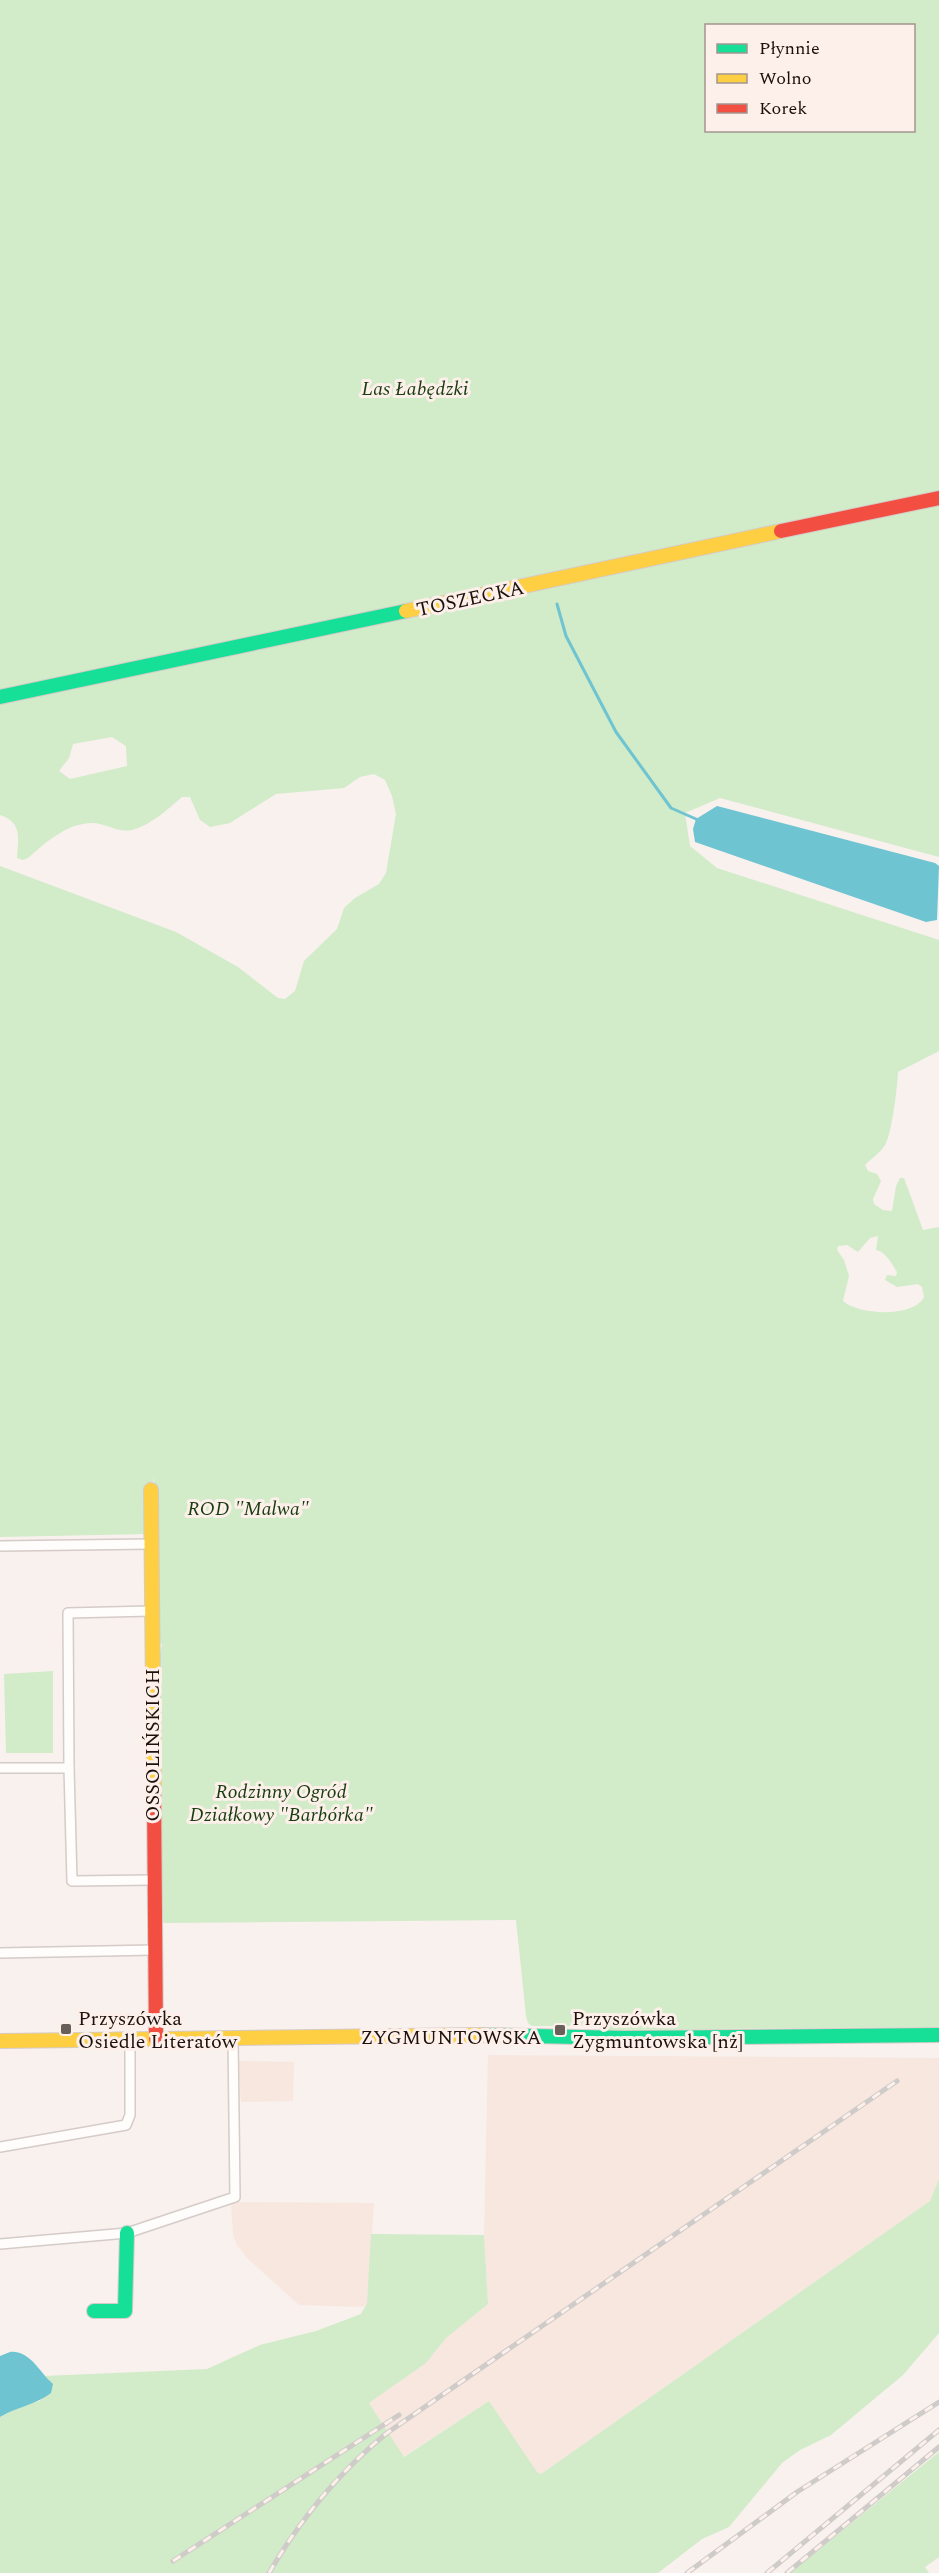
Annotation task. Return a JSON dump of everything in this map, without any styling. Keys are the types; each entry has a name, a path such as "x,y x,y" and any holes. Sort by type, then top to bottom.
{"street":[{"name":"TOSZECKA","path":"0,697 939,498"},
{"name":"OSSOLIŃSKICH","path":"151,1490 156,2039"},
{"path":"0,1546 151,1544"},
{"path":"151,1611 68,1613 69,1768 72,1881 153,1880"},
{"path":"0,1768 69,1768"},
{"path":"0,1953 154,1950"},
{"name":"ZYGMUNTOWSKA","path":"0,2041 489,2035 624,2038 939,2035"},
{"path":"0,2244 127,2233 235,2197 233,2038"},
{"path":"0,2147 126,2125 130,2115 130,2040"},
{"path":"94,2311 125,2311 127,2233"}],"shaded area":[{"path":"488,2055 939,2058 939,2179 930,2201 541,2474 537,2473 489,2401 403,2457 369,2403 426,2363 446,2338 488,2304 484,2235"},
{"path":"238,2061 294,2062 293,2101 241,2102"},
{"path":"231,2203 374,2203 367,2303 363,2307 299,2305 247,2258 237,2245 233,2235"}],"green space":[{"name":"Las Łabędzki","path":"0,0 939,0 939,857 720,798 685,813 690,846 717,868 939,940 939,1051 898,1072 888,1139 880,1151 865,1165 868,1171 877,1174 881,1181 873,1199 874,1204 883,1210 892,1211 896,1186 900,1178 904,1178 923,1230 939,1227 939,2027 609,2030 588,2026 532,2026 528,2023 526,2016 516,1920 164,1923 161,1915 159,1655 162,1645 157,1639 154,1476 147,1534 0,1537 0,866 176,932 238,967 278,998 285,999 295,991 304,961 337,929 344,908 355,898 379,884 386,873 396,814 385,780 374,774 360,777 344,788 276,794 230,823 210,827 200,820 190,797 182,797 159,816 139,828 127,831 92,823 74,826 57,835 23,860 17,858 18,832 7,818 0,815","holes":["112,737 126,746 127,766 70,779 59,771 69,758 73,744","878,1236 876,1250 885,1255 897,1272 896,1276 887,1275 885,1280 897,1287 918,1284 922,1287 924,1297 918,1304 898,1311 885,1312 861,1309 843,1301 849,1276 844,1260 837,1250 838,1246 847,1245 858,1252 870,1238"]},
{"path":"53,1671 53,1753 6,1753 4,1674"},
{"path":"939,2179 939,2333 903,2375 831,2435 800,2450 782,2463 729,2527 702,2539 658,2573 0,2573 0,2417 28,2403 40,2401 53,2384 44,2376 207,2369 260,2345 316,2331 361,2314 367,2303 371,2234 484,2235 488,2304 446,2338 426,2363 369,2403 404,2457 489,2401 537,2472 541,2474 930,2201"},
{"path":"939,2452 939,2557 925,2567 929,2573 790,2573"}],"water":[{"path":"717,806 935,863 939,866 937,920 926,922 695,842 693,829 696,819"},
{"path":"17,2352 29,2358 53,2384 51,2393 45,2397 0,2417 0,2356"}],"waterway":[{"path":"557,604 566,636 616,732 671,808 696,819"}],"railway":[{"path":"269,2573 307,2515 322,2497 352,2464 387,2433 897,2081"},
{"path":"687,2573 797,2492 939,2402"},
{"path":"173,2561 399,2415"},
{"path":"767,2573 939,2430"},
{"path":"787,2573 939,2447"}],"traffic: fast":[{"path":"0,697 406,611"},
{"path":"483,2035 625,2038 939,2035"},
{"path":"94,2311 125,2311 127,2233"}],"traffic: slow":[{"path":"406,611 781,531"},
{"path":"151,1490 154,1794"},
{"path":"0,2041 483,2035"}],"traffic: jam":[{"path":"781,531 939,498"},
{"path":"154,1794 156,2039"}],"place":[{"name":"Przyszówka Osiedle Literatów","path":"66,2029"},
{"name":"Przyszówka Zygmuntowska [nż]","path":"560,2030"}],"park label":[{"name":"ROD \"Malwa\"","path":"248,1508"},
{"name":"Rodzinny Ogród Działkowy \"Barbórka\"","path":"281,1802"}]}
